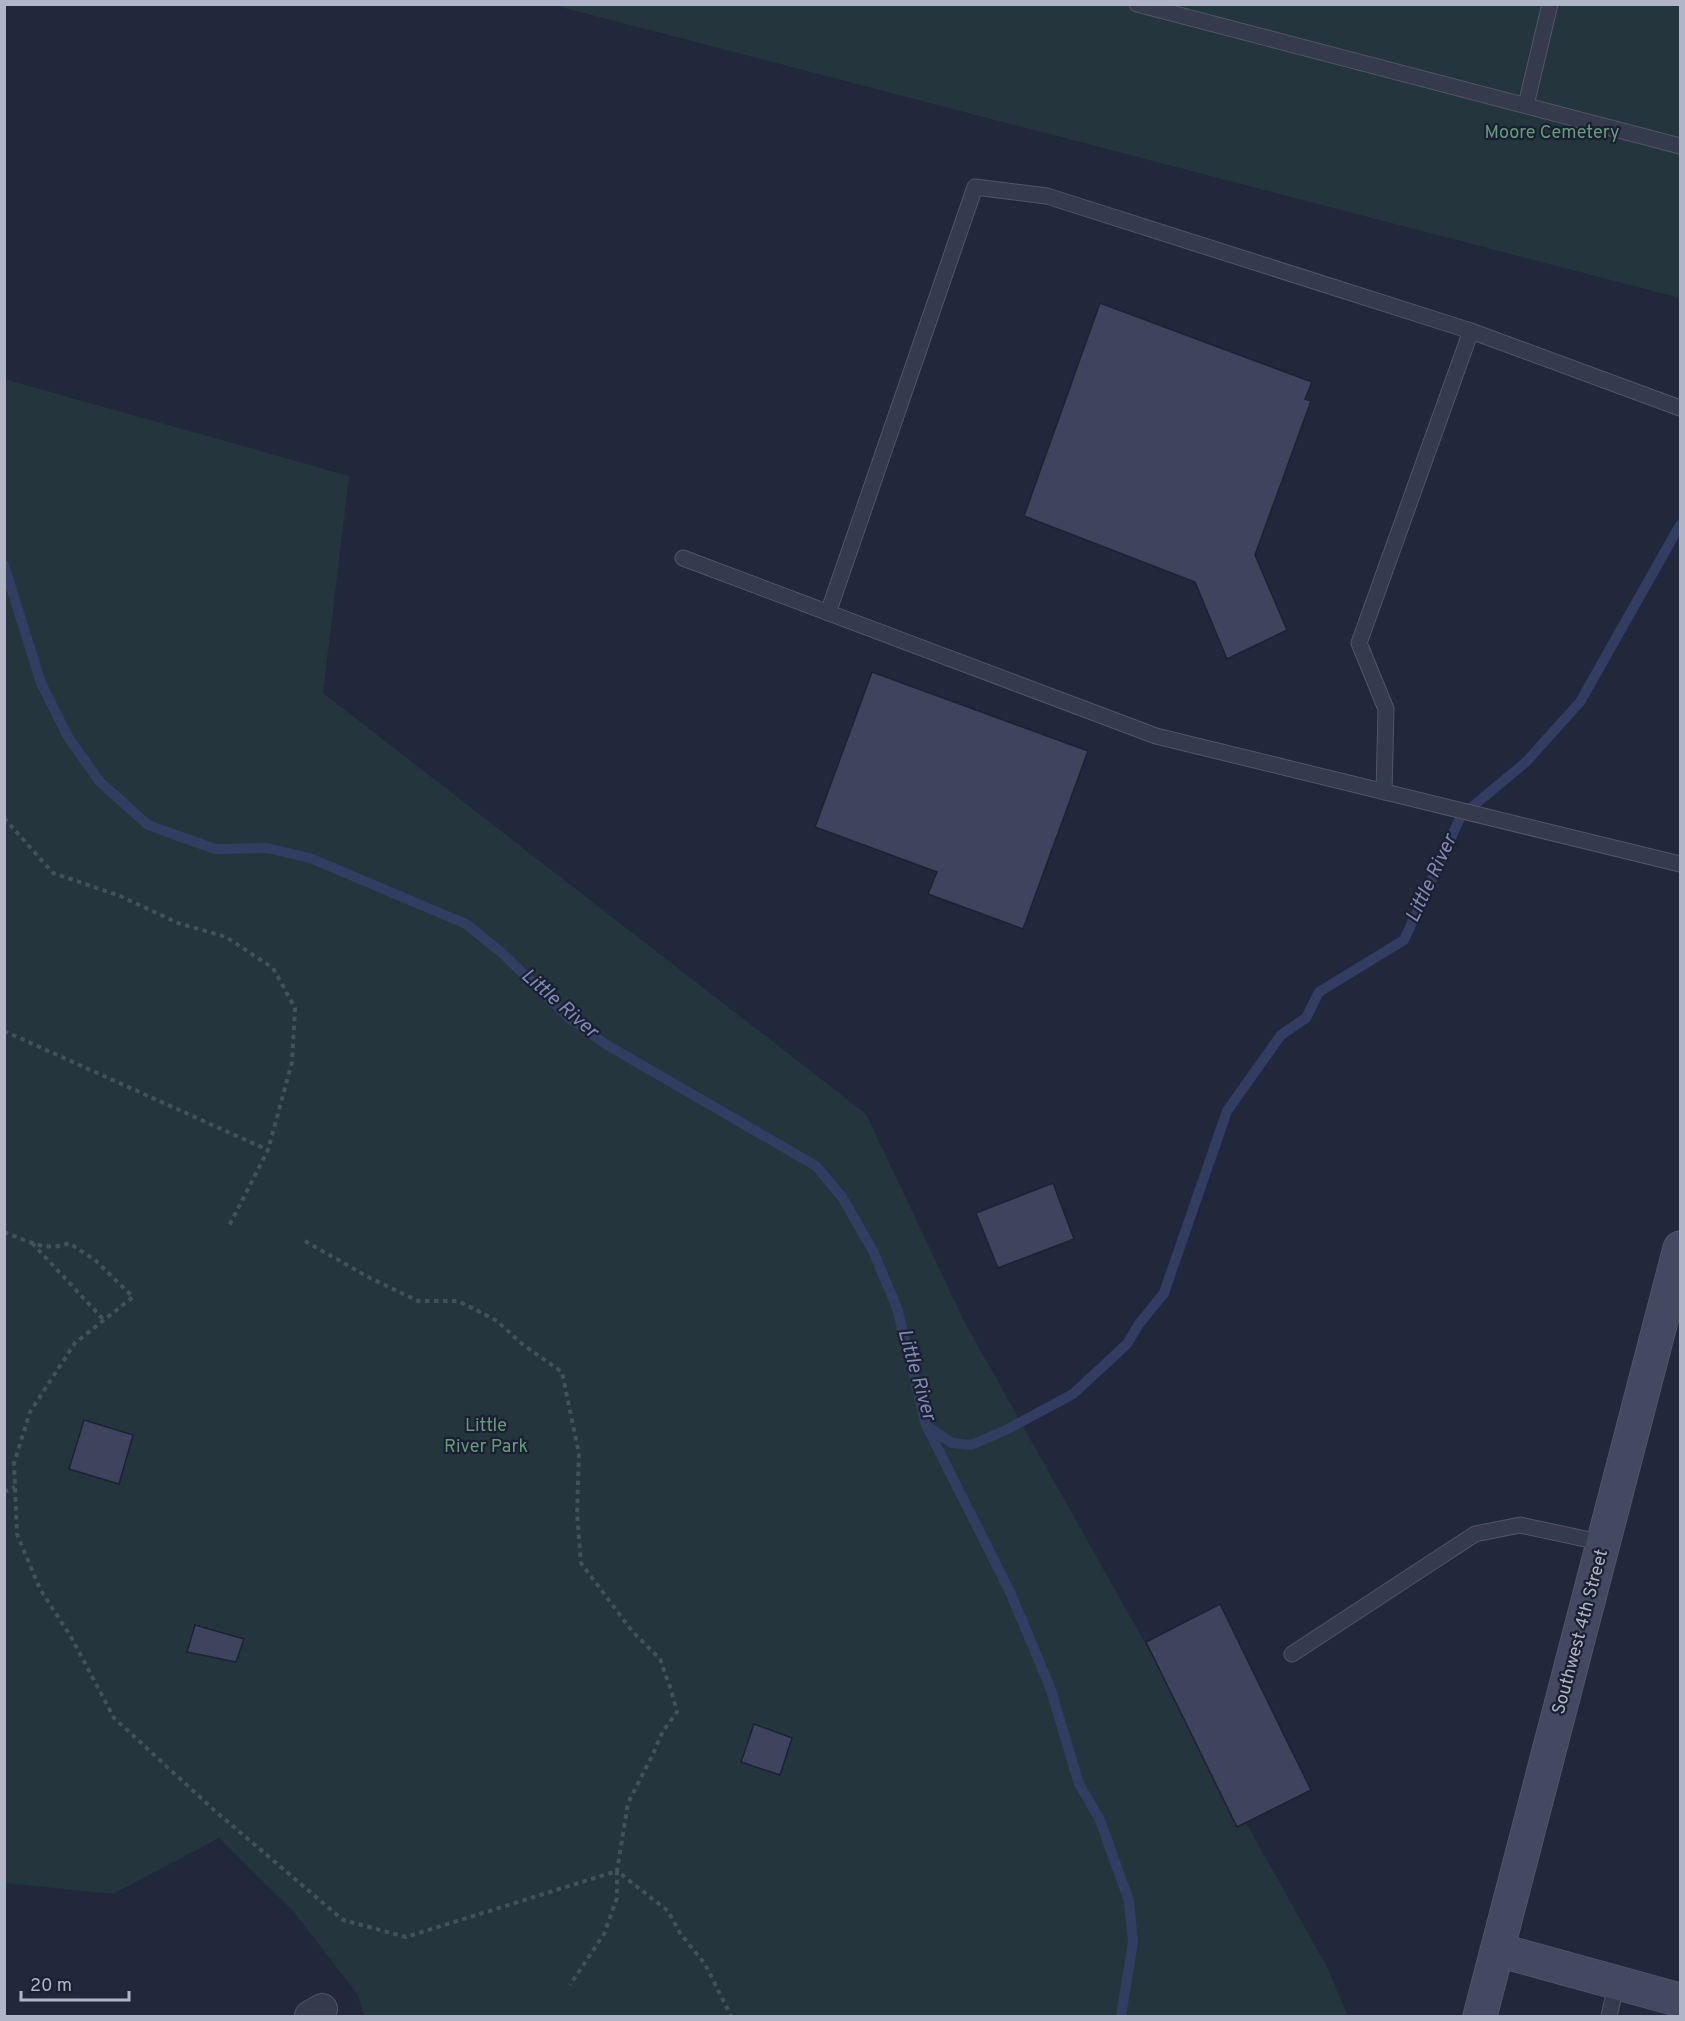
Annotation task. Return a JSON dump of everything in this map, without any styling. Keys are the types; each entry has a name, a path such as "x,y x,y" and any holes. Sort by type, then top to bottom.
{"main road":[{"name":"Southwest 4th Street","path":"1480,2016 1680,1248"},
{"path":"1498,1950 1680,2000"}],"lane":[{"path":"1137,4 1680,146"},
{"path":"1526,105 1550,4"},
{"path":"828,613 975,187 1047,196 1471,331 1680,408"},
{"path":"1384,792 1386,709 1359,643 1471,331"},
{"path":"683,558 1156,736 1680,864"},
{"path":"1292,1654 1475,1534 1520,1525 1604,1543"},
{"path":"1609,2016 1617,1982"}],"path":[{"path":"4,818 53,873 120,896 178,922 226,937 273,968 295,1008 292,1062 268,1150 229,1226"},
{"path":"4,1031 268,1150"},
{"path":"4,1232 31,1243 58,1248 69,1243 95,1260 133,1297 75,1343 30,1412 14,1463 17,1534 40,1589 70,1637 114,1718 214,1809 343,1920 406,1937 617,1871"},
{"path":"305,1241 368,1277 418,1301 458,1301 497,1322 522,1344 562,1372 579,1454 577,1514 581,1563 632,1631 660,1659 676,1712 663,1731 628,1803 617,1871 617,1898 604,1934 570,1985"},
{"path":"31,1243 104,1320"},
{"path":"4,1492 15,1487"},
{"path":"617,1871 668,1911 680,1933 705,1964 731,2016"}],"green space":[{"name":"Moore Cemetery","path":"553,5 1680,5 1680,298"},
{"name":"Little River Park","path":"4,379 349,476 323,693 866,1114 965,1323 1327,1967 1348,2016 364,2016 358,1995 294,1912 219,1838 113,1894 5,1883"}],"building":[{"path":"1100,303 1312,382 1305,399 1311,401 1255,555 1287,630 1227,659 1195,582 1024,516"},
{"path":"872,672 1088,751 1023,929 928,894 937,872 815,827"},
{"path":"1053,1183 1074,1239 998,1268 976,1213"},
{"path":"84,1420 133,1435 119,1484 69,1469"},
{"path":"1220,1604 1311,1790 1237,1827 1146,1642"},
{"path":"195,1625 244,1639 236,1662 187,1652"},
{"path":"754,1724 792,1738 780,1775 741,1762"}],"waterway":[{"name":"Little River","path":"928,1427 952,1443 971,1445 1006,1430 1073,1394 1127,1344 1139,1324 1164,1293 1227,1111 1281,1035 1306,1018 1319,992 1404,940 1461,816 1526,762 1580,702 1680,525"},
{"name":"Little River","path":"4,565 41,683 68,737 100,782 148,825 215,849 267,848 310,858 466,924 502,953 570,1019 607,1045 816,1166 842,1197 873,1251 897,1308 926,1425 1010,1592 1050,1687 1079,1784 1100,1820 1129,1901 1133,1942 1121,2016"}]}
